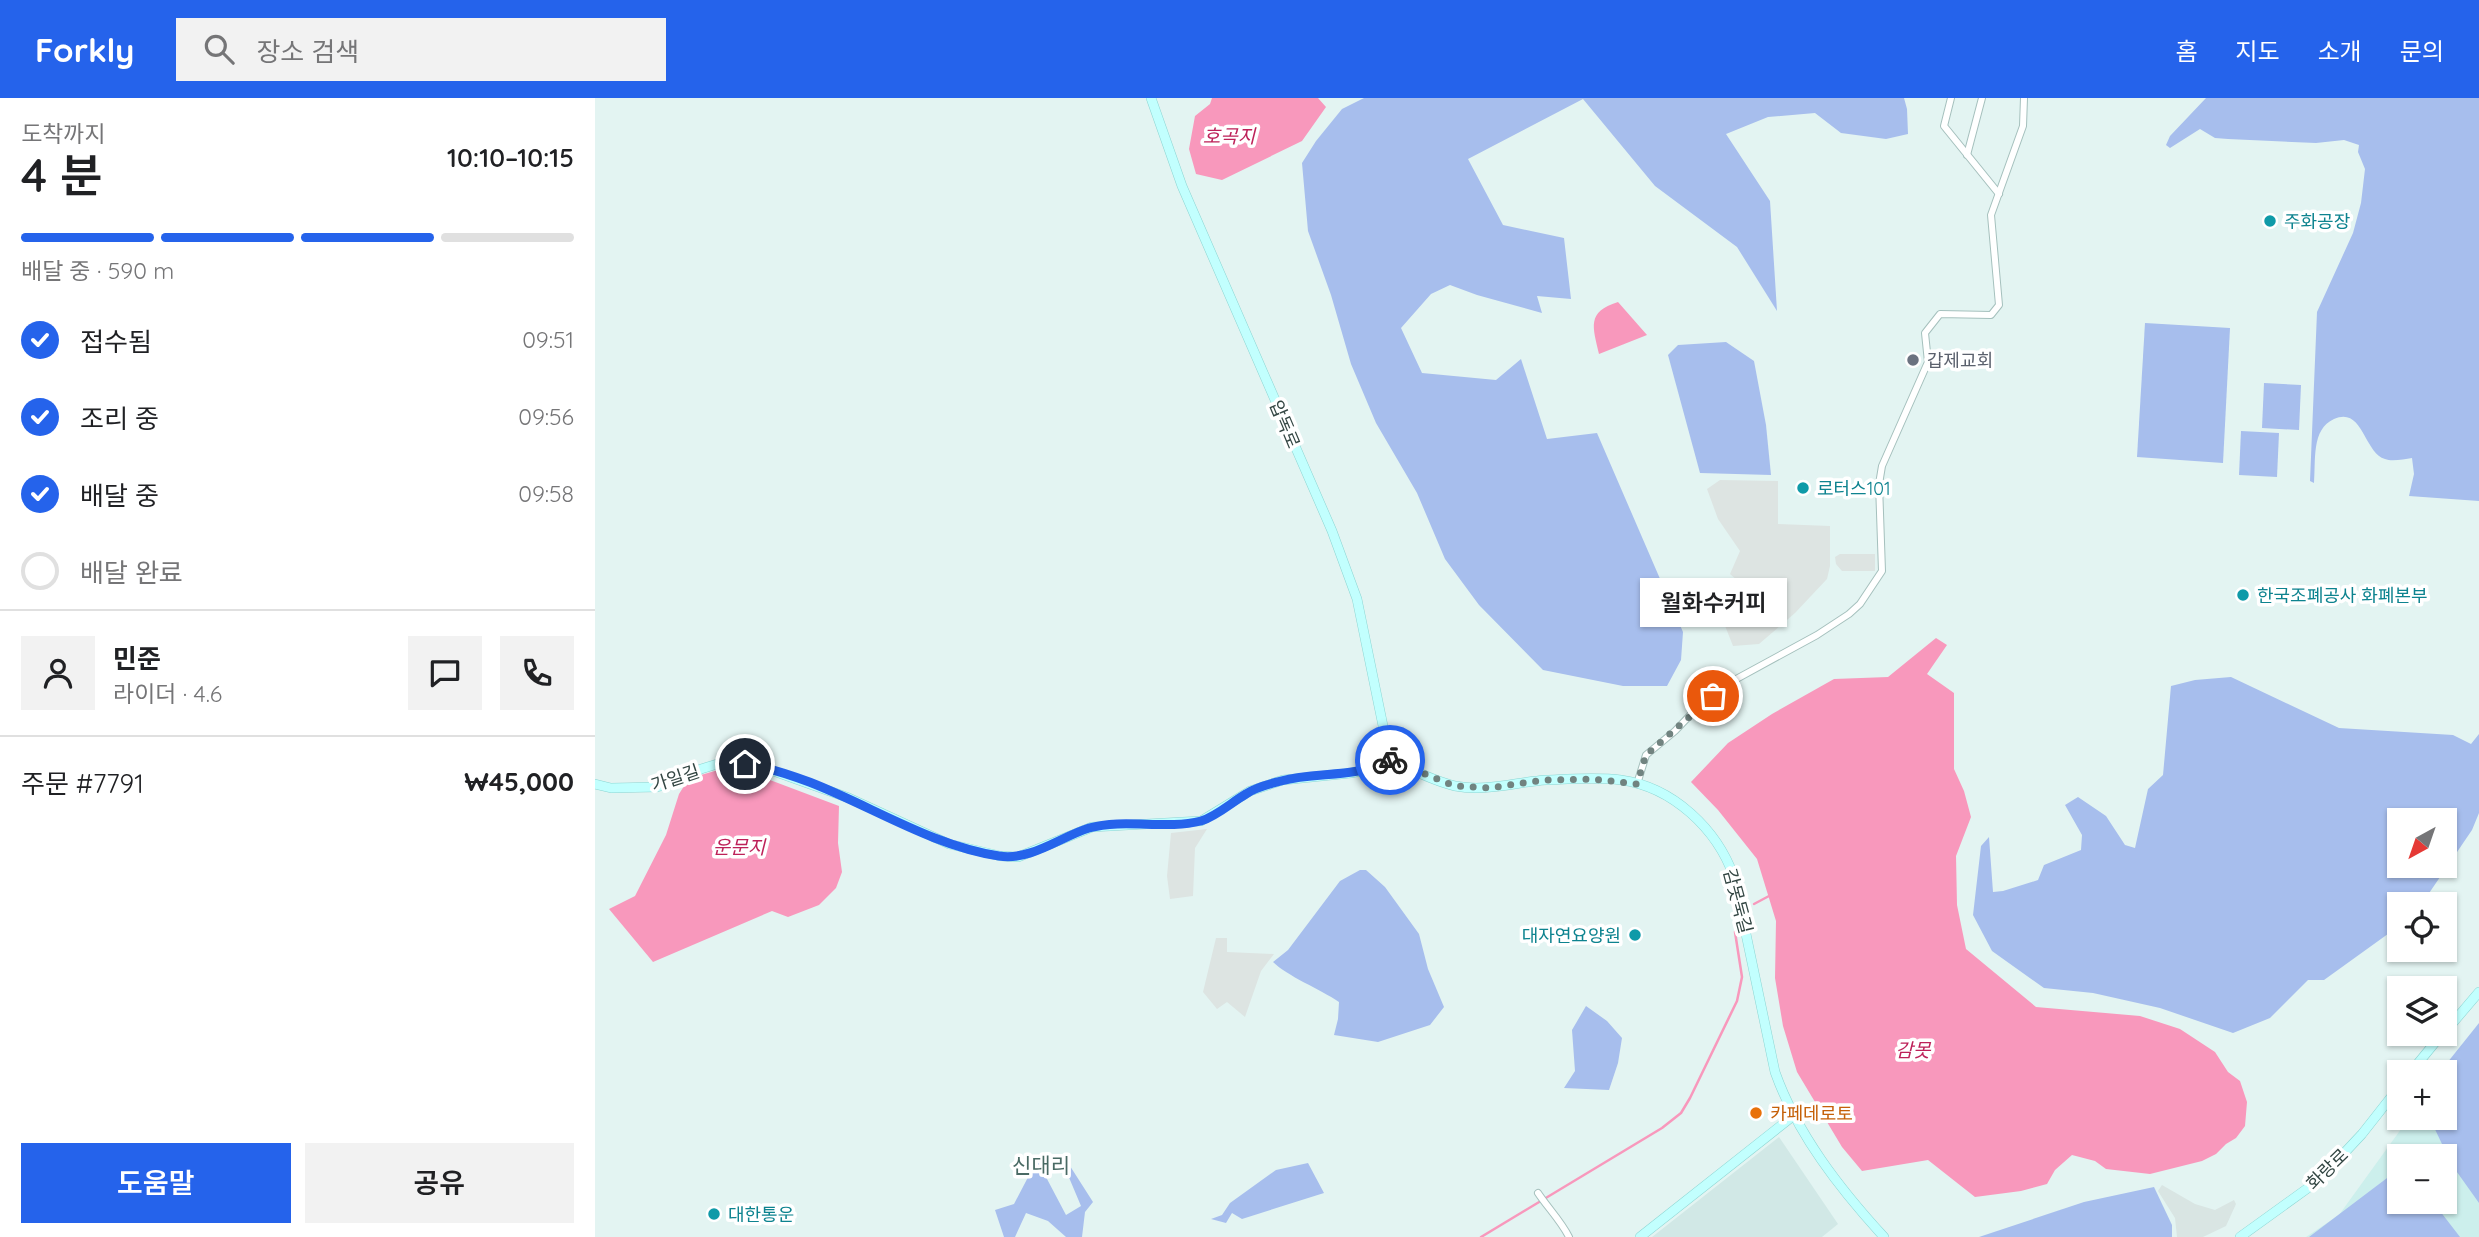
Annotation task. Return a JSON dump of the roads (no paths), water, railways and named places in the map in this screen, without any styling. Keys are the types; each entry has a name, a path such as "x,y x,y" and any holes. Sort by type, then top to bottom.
{"street":[{"name":"압독로","path":"1150,98 1182,186 1332,531 1356,599 1390,760"},
{"path":"1951,98 1944,126 1999,194"},
{"path":"1967,155 1982,98"},
{"path":"1637,784 1646,755 1697,708 1729,683 1817,635 1849,614 1860,604 1882,571 1879,484 1882,466 1928,362 1925,333 1940,314 1991,315 1999,305 1991,215 2023,126 2024,98"},
{"name":"가일길","path":"595,784 611,788 657,787 727,761 762,767 849,798 949,844 1000,856 1018,857 1092,827 1201,821 1249,791 1283,780 1351,773 1376,768 1390,760"},
{"name":"감못둑길","path":"1390,760 1455,786 1489,788 1544,780 1593,779 1637,784 1667,797 1695,817 1722,848 1734,877 1775,1072 1793,1116 1856,1208 1884,1237"},
{"path":"2457,1018 2479,992"},
{"path":"2421,1060 2433,1046"},
{"name":"화랑로","path":"2240,1237 2319,1180 2387,1102"},
{"path":"1640,1237 1793,1116"},
{"path":"1538,1193 1569,1237"}],"water":[{"name":"호곡지","path":"1212,98 1318,98 1326,107 1302,141 1222,180 1196,174 1189,149 1195,116 1210,104"},
{"path":"1618,302 1647,335 1599,354 1594,328 1596,316"},
{"name":"감못","path":"1936,638 1947,645 1927,674 1954,693 1954,769 1971,817 1956,856 1957,905 1966,949 2036,1007 2140,1016 2180,1029 2215,1052 2228,1072 2240,1081 2247,1102 2245,1126 2236,1138 2216,1154 2202,1161 2150,1174 2106,1169 2095,1161 2072,1155 2055,1170 2047,1184 2021,1191 1975,1197 1928,1160 1862,1171 1842,1147 1797,1072 1783,1026 1775,978 1776,921 1757,859 1718,810 1691,782 1728,743 1772,714 1834,679 1888,677"},
{"name":"운문지","path":"725,768 754,774 839,806 838,843 842,872 836,888 819,905 788,917 772,911 653,962 609,909 635,896 666,835 679,794 686,783"}],"waterway":[{"path":"1754,904 1769,896"},
{"path":"1481,1237 1662,1128 1681,1113 1737,1001 1742,977 1735,932"}],"place":[{"name":"주화공장","path":"2270,221"},
{"name":"갑제교회","path":"1913,360"},
{"name":"로터스101","path":"1803,488"},
{"name":"한국조폐공사 화폐본부","path":"2243,595"},
{"name":"월화수커피","path":"1713,696"},
{"name":"대자연요양원","path":"1635,935"},
{"name":"카페데로토","path":"1756,1113"},
{"name":"대한통운","path":"714,1214"}],"district":[{"name":"신대리","path":"1041,1165"}]}
